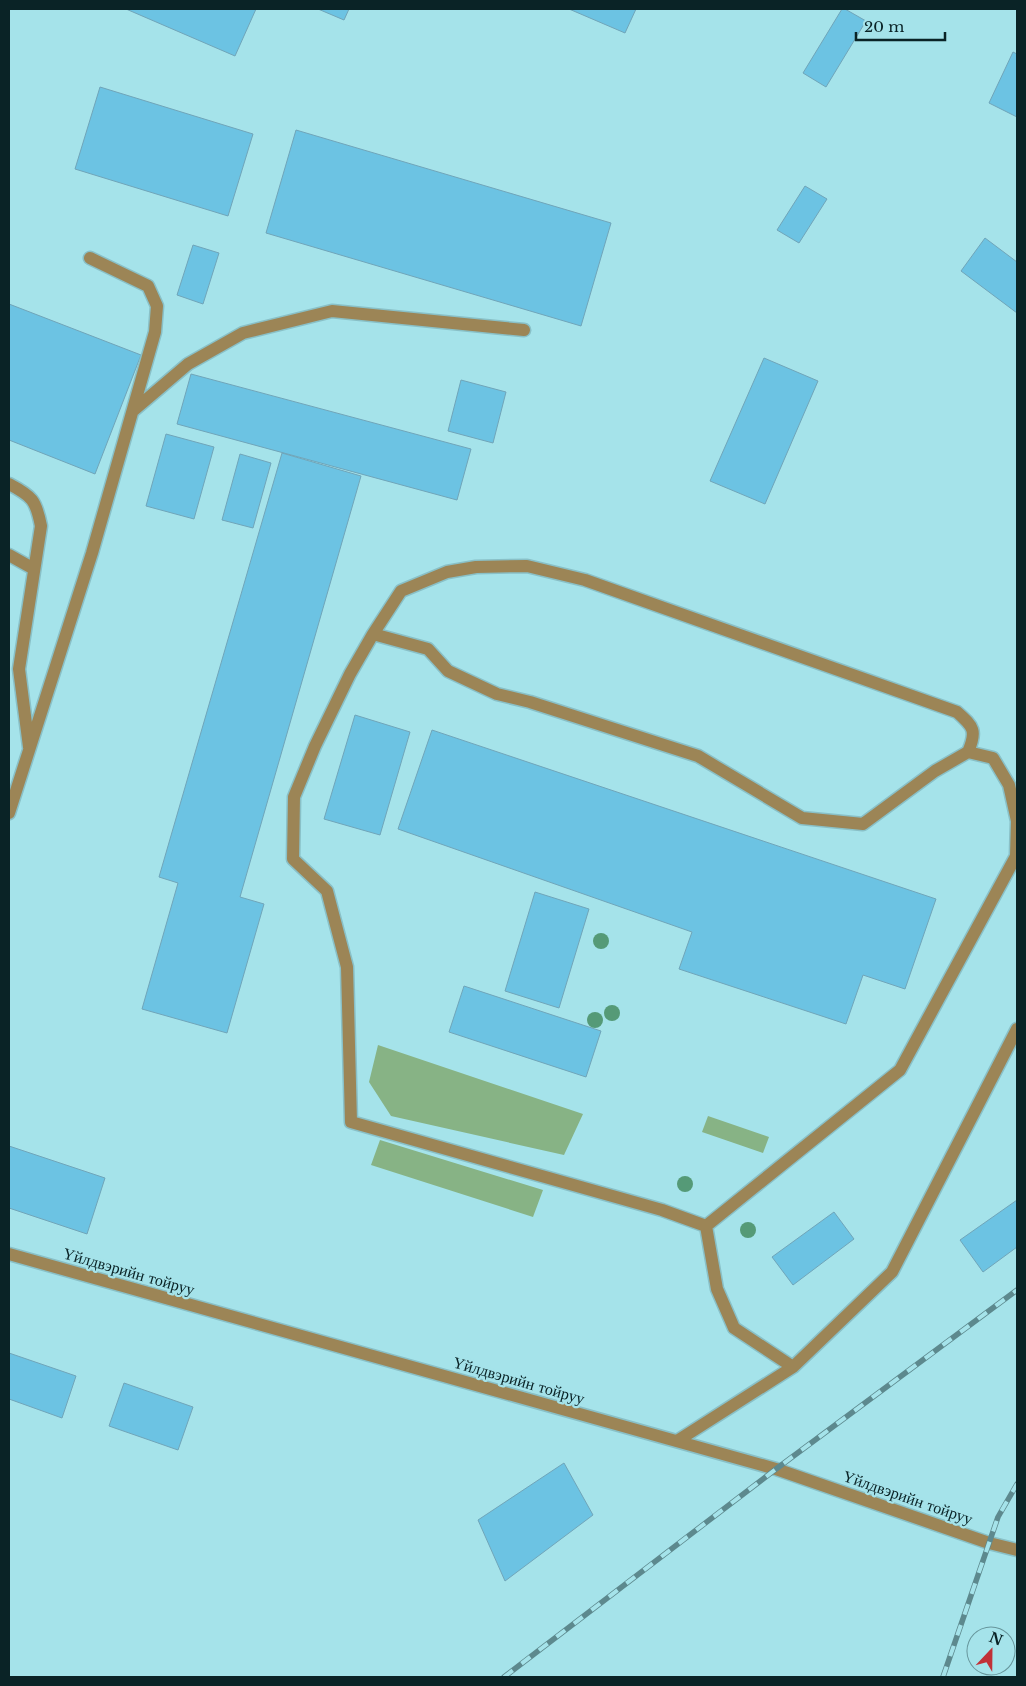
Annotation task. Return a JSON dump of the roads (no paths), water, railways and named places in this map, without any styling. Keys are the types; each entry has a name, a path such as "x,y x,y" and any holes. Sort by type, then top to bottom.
{"lane":[{"path":"9,813 92,553 155,332 157,306 148,286 90,258"},
{"path":"134,410 188,364 243,333 332,311 524,330"},
{"path":"9,484 29,494 38,511 41,526 19,669 29,752"},
{"path":"9,555 34,568"},
{"path":"374,634 428,649 448,671 497,694 530,702 698,756 802,818 863,824 935,771 968,752 974,738 972,726 957,712 594,583 527,566 476,567 448,572 401,591 374,634 350,674 319,738 294,797 293,859 327,891 348,967 351,1122 662,1210 706,1226"},
{"path":"706,1226 900,1070 1016,856 1017,821 1009,785 993,758 968,752"},
{"path":"677,1441 793,1367 892,1272 1017,1029"},
{"path":"706,1226 717,1289 734,1328 793,1367"},
{"name":"Үйлдвэрийн тойруу","path":"9,1254 776,1469 989,1543 1017,1550"}],"railway":[{"path":"504,1677 776,1469 1017,1290"},
{"path":"943,1677 998,1517 1017,1484"}]}
